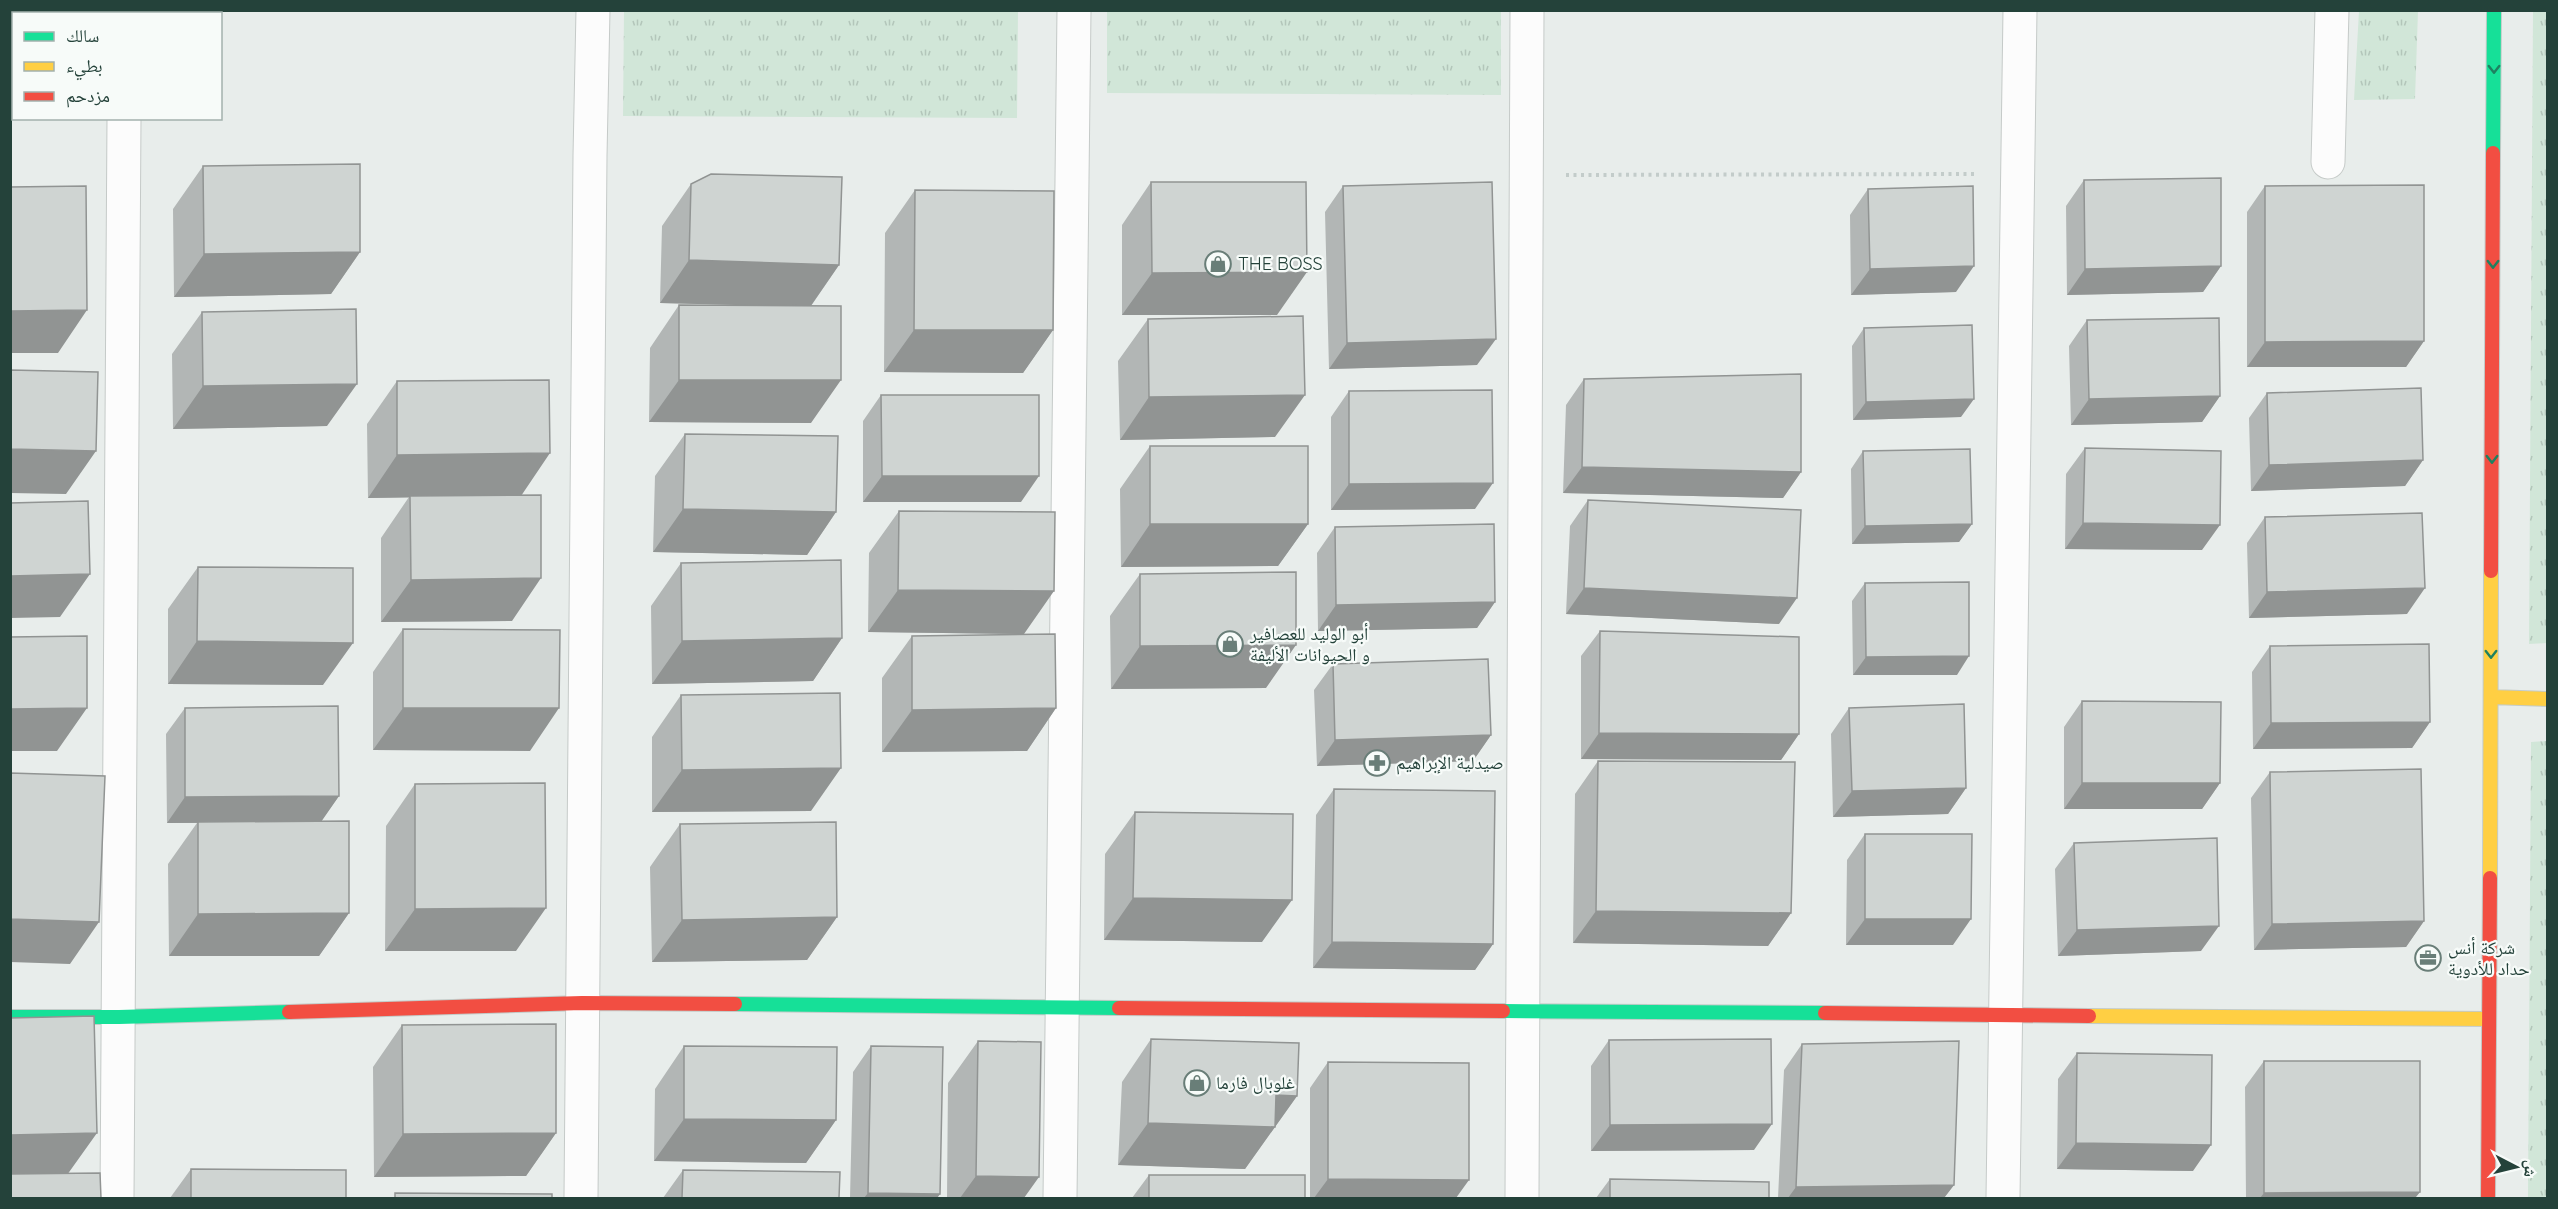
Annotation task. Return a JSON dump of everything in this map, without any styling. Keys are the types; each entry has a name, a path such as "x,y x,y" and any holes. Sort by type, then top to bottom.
{"street":[{"path":"580,1198 593,10"},
{"path":"1060,1198 1074,10"},
{"path":"1522,1198 1527,10"},
{"path":"2003,1198 2020,10"},
{"path":"2328,162 2332,10"},
{"path":"2488,1198 2494,10"},
{"path":"117,1198 124,120"},
{"path":"2491,698 2547,699"},
{"path":"10,1017 119,1017 582,1003 2489,1019"}],"path":[{"path":"1527,175 2018,174"}],"green space":[{"path":"2547,10 2548,643 2529,644 2533,11"},
{"path":"10,11 80,11 12,12 12,116 10,116"},
{"path":"624,11 1018,11 1017,118 623,116"},
{"path":"1107,11 1501,11 1501,95 1107,93"},
{"path":"2359,11 2418,11 2415,99 2354,100"},
{"path":"2547,741 2548,1198 2528,1198 2531,742"}],"building":[{"path":"360,164 360,252 204,254 203,166"},
{"path":"711,174 842,177 839,265 689,260 691,184"},
{"path":"2221,178 2221,266 2085,269 2084,180"},
{"path":"1151,182 1306,182 1307,272 1152,273"},
{"path":"1492,182 1496,339 1347,343 1343,186"},
{"path":"2424,185 2424,341 2265,342 2265,186"},
{"path":"86,186 87,310 10,311 10,187"},
{"path":"1973,186 1974,266 1870,269 1868,189"},
{"path":"915,190 1054,191 1053,330 914,330"},
{"path":"679,305 841,306 841,380 679,380"},
{"path":"356,309 357,384 203,386 202,312"},
{"path":"1303,316 1305,395 1149,397 1148,319"},
{"path":"2219,318 2220,396 2089,399 2087,320"},
{"path":"1972,325 1974,399 1866,402 1864,328"},
{"path":"10,370 98,372 96,451 10,449"},
{"path":"1801,374 1801,472 1582,467 1584,379"},
{"path":"549,380 550,453 397,455 397,381"},
{"path":"2421,388 2423,460 2269,465 2267,393"},
{"path":"1492,390 1493,483 1349,484 1349,391"},
{"path":"881,395 1039,395 1039,476 882,476"},
{"path":"685,434 838,436 836,512 683,509"},
{"path":"1150,446 1308,446 1308,524 1150,524"},
{"path":"2085,448 2221,451 2220,525 2083,523"},
{"path":"1970,449 1972,524 1865,526 1863,451"},
{"path":"541,495 541,578 411,580 410,496"},
{"path":"1588,500 1801,510 1797,598 1584,588"},
{"path":"88,501 90,574 10,576 10,503"},
{"path":"899,511 1055,512 1054,591 898,590"},
{"path":"2422,513 2425,588 2267,592 2265,517"},
{"path":"1494,524 1495,602 1336,605 1335,527"},
{"path":"841,560 842,638 682,641 681,563"},
{"path":"198,567 353,568 353,643 197,641"},
{"path":"1296,572 1296,645 1140,646 1140,574"},
{"path":"1969,582 1969,656 1866,657 1865,583"},
{"path":"403,629 560,630 559,708 403,708"},
{"path":"1600,631 1799,637 1799,734 1599,733"},
{"path":"1055,634 1056,708 912,710 912,636"},
{"path":"87,636 87,708 10,709 10,637"},
{"path":"2429,644 2430,722 2271,723 2270,646"},
{"path":"1488,659 1491,735 1335,740 1333,664"},
{"path":"840,693 841,768 682,770 681,695"},
{"path":"2082,701 2221,702 2220,783 2082,783"},
{"path":"1964,704 1966,788 1852,791 1849,708"},
{"path":"338,706 339,796 185,797 185,708"},
{"path":"1598,761 1795,762 1791,913 1596,911"},
{"path":"2421,769 2424,921 2272,924 2270,772"},
{"path":"10,773 105,776 99,922 10,919"},
{"path":"545,783 546,908 415,909 415,784"},
{"path":"1334,789 1495,791 1493,944 1332,942"},
{"path":"1135,812 1293,814 1292,900 1133,898"},
{"path":"349,821 349,913 198,914 198,822"},
{"path":"836,822 837,917 682,920 680,824"},
{"path":"1865,834 1972,834 1971,919 1865,919"},
{"path":"2217,838 2219,926 2077,930 2074,843"},
{"path":"94,1016 97,1133 10,1135 10,1018"},
{"path":"556,1024 556,1133 403,1134 402,1025"},
{"path":"1151,1039 1299,1043 1297,1096 1276,1095 1275,1127 1148,1123"},
{"path":"1771,1039 1772,1124 1610,1125 1609,1040"},
{"path":"978,1041 1041,1042 1039,1177 976,1176"},
{"path":"1959,1041 1954,1185 1796,1187 1802,1044"},
{"path":"684,1046 837,1047 836,1120 684,1119"},
{"path":"871,1046 943,1047 940,1194 868,1193"},
{"path":"2077,1053 2212,1055 2211,1145 2076,1143"},
{"path":"2264,1061 2420,1061 2420,1192 2264,1193"},
{"path":"1328,1062 1469,1063 1469,1180 1328,1179"},
{"path":"191,1169 346,1170 346,1198 191,1198"},
{"path":"683,1170 840,1172 839,1198 682,1198"},
{"path":"100,1173 101,1198 10,1198 10,1174"},
{"path":"1149,1175 1305,1175 1305,1198 1149,1198"},
{"path":"1610,1179 1769,1182 1769,1198 1610,1198"},
{"path":"395,1193 552,1194 552,1198 395,1198"}],"traffic: fast":[{"path":"2493,153 2494,10"},
{"path":"735,1004 1119,1008"},
{"path":"1503,1011 1825,1013"},
{"path":"10,1017 119,1017 289,1012"}],"traffic: slow":[{"path":"2490,878 2491,571"},
{"path":"2491,697 2548,699"},
{"path":"2089,1016 2489,1019"}],"traffic: jam":[{"path":"2491,571 2493,153"},
{"path":"2488,1198 2490,878"},
{"path":"289,1012 582,1003 735,1004"},
{"path":"1119,1008 1503,1011"},
{"path":"1825,1013 2089,1016"}],"place":[{"name":"THE BOSS","path":"1218,264"},
{"name":"أبو الوليد للعصافير و الحيوانات الأليفة","path":"1230,644"},
{"name":"صيدلية الإبراهيم","path":"1377,763"},
{"name":"شركة أنس حداد للأدوية","path":"2428,958"},
{"name":"غلوبال فارما","path":"1197,1083"}]}
